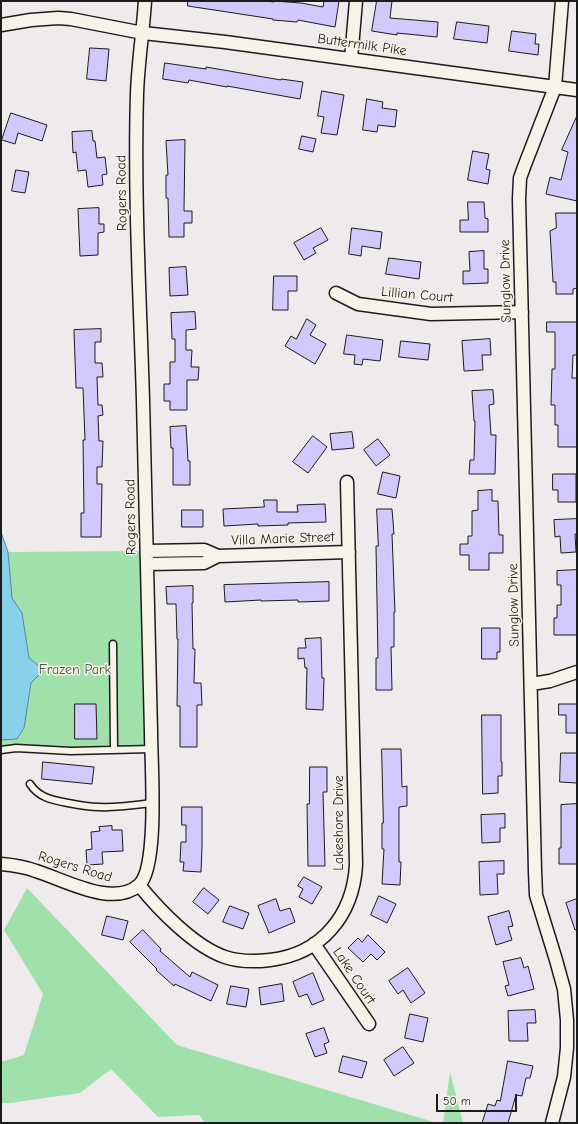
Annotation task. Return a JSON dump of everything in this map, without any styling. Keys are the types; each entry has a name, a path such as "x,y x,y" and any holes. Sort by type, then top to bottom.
{"street":[{"name":"Rogers Road","path":"1,864 34,870 100,894 116,894 127,893 139,885 143,880 150,859 152,845 151,749 137,198 137,94 145,1"},
{"path":"351,59 356,1"},
{"name":"Sunglow Drive","path":"552,1123 564,1077 567,1048 567,1020 562,982 536,895 519,199 520,178 555,87 562,1"},
{"name":"Buttermilk Pike","path":"1,25 31,20 65,19 143,32 577,90"},
{"name":"Lillian Court","path":"336,293 358,304 431,314 522,312"},
{"name":"Lakeshore Drive","path":"139,885 186,933 205,948 224,957 252,962 281,958 305,950 325,936 340,920 350,897 355,875 347,482"},
{"name":"Villa Marie Street","path":"147,551 204,550 218,556"},
{"name":"Villa Marie Street","path":"147,564 204,563 218,556 349,552"},
{"path":"531,684 550,681 577,672"},
{"name":"Lake Court","path":"314,944 369,1024"}],"lane":[{"path":"113,644 114,749"},
{"path":"1,750 16,748 71,751 151,749"},
{"path":"30,784 40,796 90,807 114,807 152,803"}],"green space":[{"name":"Frazen Park","path":"1,532 8,552 147,551 151,749 1,750"},
{"path":"27,888 177,1045 437,1123 205,1123 199,1115 158,1117 111,1069 80,1093 1,1103 1,1062 24,1055 43,994 4,930"},
{"path":"450,1072 463,1123 443,1123"}],"water":[{"path":"1,532 8,552 12,598 22,613 29,658 44,670 31,683 24,728 17,739 1,740"}],"building":[{"path":"188,1 274,1 301,3 323,7 324,1 339,1 335,27 298,20 297,22 273,20 188,6"},
{"path":"377,1 392,1 390,18 438,22 437,37 397,33 397,35 372,31"},
{"path":"457,22 489,26 487,43 454,39"},
{"path":"512,31 536,34 535,44 539,44 538,55 509,51"},
{"path":"90,48 109,49 106,81 87,79"},
{"path":"165,63 206,69 206,67 281,80 303,82 300,99 189,80 188,83 163,79"},
{"path":"322,91 344,95 337,135 321,133 324,117 318,116"},
{"path":"367,99 383,102 382,108 397,110 395,127 378,125 377,132 363,130"},
{"path":"11,113 47,125 42,141 18,133 15,144 2,140"},
{"path":"577,116 577,201 546,194 550,177 561,180 568,152 562,150"},
{"path":"92,131 97,158 105,157 107,174 102,175 103,185 88,187 86,170 78,171 76,152 73,153 72,132"},
{"path":"302,136 316,139 313,152 299,149"},
{"path":"185,140 184,211 192,211 192,223 184,223 184,237 169,237 168,198 166,198 166,175 168,175 166,141"},
{"path":"473,151 489,154 486,169 490,170 488,184 468,180"},
{"path":"16,170 29,172 25,193 12,191"},
{"path":"468,202 484,202 485,218 488,219 488,232 460,232 460,220 468,220"},
{"path":"99,208 99,224 104,224 104,232 98,233 98,255 80,256 78,209"},
{"path":"556,213 577,213 577,288 573,289 573,294 556,294 556,282 553,282 550,231 556,228"},
{"path":"321,228 328,240 313,248 316,253 304,260 294,243"},
{"path":"352,228 382,232 380,249 362,246 361,256 349,254"},
{"path":"484,251 484,269 488,269 488,283 463,284 463,271 470,271 469,252"},
{"path":"389,258 421,262 419,279 386,274"},
{"path":"186,267 188,295 170,296 169,268"},
{"path":"274,276 297,276 297,291 288,291 288,310 273,310"},
{"path":"195,312 196,329 186,330 186,350 192,350 191,367 199,367 198,380 187,380 187,410 170,410 170,401 164,401 164,384 170,384 170,362 175,362 175,339 172,339 171,313"},
{"path":"307,319 316,325 310,335 326,344 315,364 285,346 291,336 296,339"},
{"path":"547,322 577,322 577,355 573,355 572,378 577,378 577,447 558,447 558,425 555,425 555,405 551,405 552,369 555,369 555,332 547,332"},
{"path":"101,329 101,342 95,342 95,363 102,363 103,377 97,377 98,405 102,405 103,415 98,416 99,441 103,441 102,467 97,467 97,484 102,484 101,537 81,537 81,513 84,513 83,440 85,440 83,388 76,388 74,330"},
{"path":"347,335 383,340 380,361 363,359 362,365 354,364 355,355 344,354"},
{"path":"490,339 491,355 482,355 483,370 464,371 462,341"},
{"path":"401,341 430,344 428,360 399,357"},
{"path":"493,390 494,404 489,405 491,435 496,435 495,474 469,474 470,460 474,460 475,421 472,391"},
{"path":"186,426 188,461 190,461 190,485 173,485 173,448 171,448 170,427"},
{"path":"352,432 354,448 332,450 330,434"},
{"path":"313,436 327,447 308,473 293,462"},
{"path":"378,439 390,455 376,466 364,450"},
{"path":"383,472 400,476 396,498 378,494"},
{"path":"553,474 576,474 576,502 558,502 558,490 553,490"},
{"path":"492,490 492,501 498,501 499,535 503,535 503,553 489,553 489,570 469,570 469,555 460,555 460,544 468,544 468,536 472,536 472,511 478,510 478,491"},
{"path":"264,500 277,500 277,512 298,512 297,505 325,504 326,522 288,523 288,525 258,526 258,524 224,526 223,509 264,507"},
{"path":"377,509 392,509 394,534 392,534 395,612 394,647 391,647 392,690 376,690 376,658 378,658 376,546 378,546"},
{"path":"182,510 203,510 203,527 182,527"},
{"path":"577,519 577,534 575,534 576,552 561,553 560,536 555,537 554,520"},
{"path":"577,570 577,635 554,635 554,618 557,618 557,605 561,605 561,585 557,585 557,571"},
{"path":"329,582 329,601 298,602 298,600 261,600 225,602 224,585"},
{"path":"193,586 193,649 195,649 194,683 201,683 202,705 197,705 197,747 180,747 180,706 177,706 178,639 176,604 167,604 166,587"},
{"path":"482,628 500,628 500,652 497,652 497,659 482,659"},
{"path":"321,638 322,678 324,678 323,710 306,709 307,668 305,668 304,658 298,659 298,648 306,648 305,639"},
{"path":"75,704 96,704 97,739 75,739"},
{"path":"559,704 577,704 577,733 566,733 566,715 559,715"},
{"path":"482,715 501,715 502,776 498,776 498,793 483,794"},
{"path":"382,749 401,749 402,787 407,786 407,806 399,807 399,862 401,862 400,885 382,884 384,849 382,849"},
{"path":"561,753 577,753 577,783 560,782"},
{"path":"43,762 94,767 92,784 42,779"},
{"path":"310,767 327,767 327,792 323,792 325,866 308,866 307,804 309,804"},
{"path":"577,804 577,864 559,864 559,848 561,848 561,805"},
{"path":"182,807 202,807 201,872 183,871 184,862 180,862 181,842 186,842 186,825 182,825"},
{"path":"505,814 505,828 500,828 500,842 482,843 481,815"},
{"path":"112,826 112,830 122,830 123,851 102,852 103,864 87,865 86,850 92,849 91,832 100,831 99,827"},
{"path":"504,861 504,874 497,874 498,894 480,895 479,862"},
{"path":"304,877 322,887 312,904 299,897 303,889 298,886"},
{"path":"204,888 219,900 208,914 193,902"},
{"path":"379,896 396,904 387,923 371,915"},
{"path":"276,899 280,911 290,908 295,922 269,933 258,906"},
{"path":"577,899 577,929 575,930 566,903"},
{"path":"230,906 249,913 243,929 223,922"},
{"path":"509,911 513,926 508,927 512,940 496,945 488,917"},
{"path":"107,916 128,921 123,940 102,935"},
{"path":"143,930 161,949 160,951 190,977 192,972 218,985 211,1001 175,984 174,986 156,970 157,969 130,942"},
{"path":"368,935 385,952 377,960 371,954 363,962 348,948 358,938 362,942"},
{"path":"521,958 524,968 528,966 534,989 508,996 505,986 509,985 503,962"},
{"path":"408,968 425,993 411,1003 403,990 398,994 389,981"},
{"path":"313,973 324,1000 312,1005 307,994 299,997 293,982"},
{"path":"282,984 284,1001 261,1005 259,988"},
{"path":"231,986 249,989 246,1007 227,1004"},
{"path":"535,1010 536,1023 527,1023 528,1041 509,1041 508,1011"},
{"path":"410,1014 428,1018 423,1042 405,1038"},
{"path":"324,1028 329,1042 324,1044 327,1053 315,1057 306,1034"},
{"path":"403,1047 414,1063 394,1076 384,1060"},
{"path":"343,1056 367,1062 362,1078 339,1072"},
{"path":"508,1061 533,1066 530,1078 526,1078 522,1096 516,1095 508,1123 482,1123 488,1104 495,1106 497,1100 500,1101"}]}
